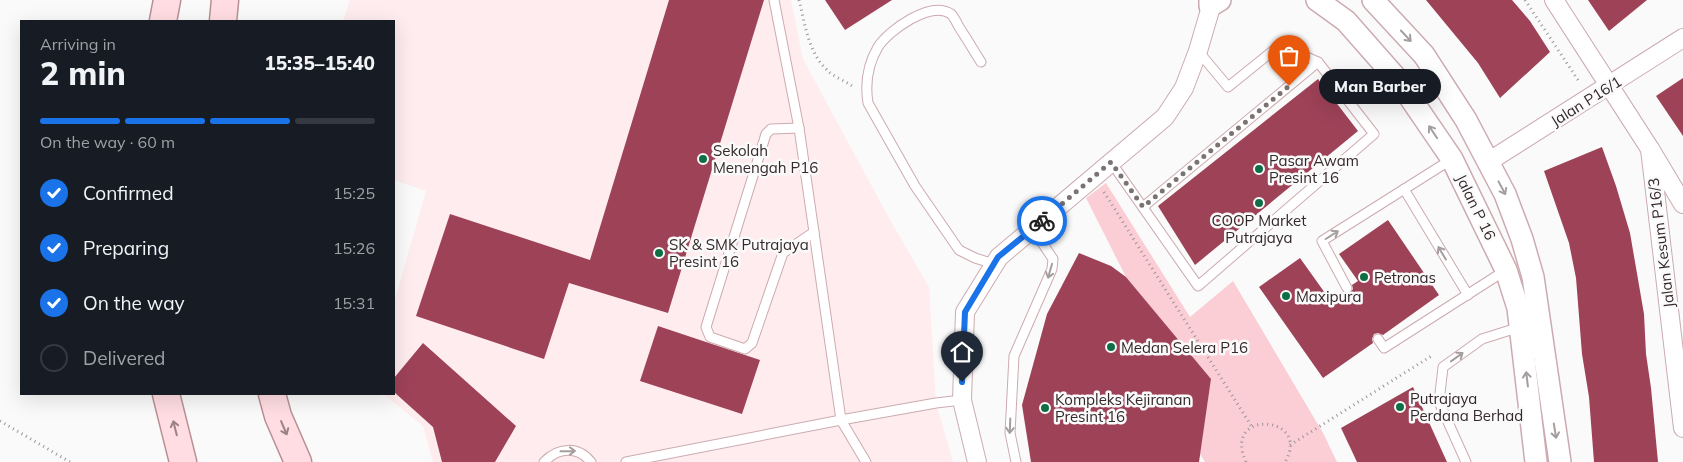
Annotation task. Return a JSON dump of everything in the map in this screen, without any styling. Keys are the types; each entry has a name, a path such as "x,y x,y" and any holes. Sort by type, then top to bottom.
{"main road":[{"path":"163,20 166,0"},
{"path":"223,20 225,0"},
{"path":"166,395 183,462"},
{"path":"272,395 278,416 298,462"}],"street":[{"name":"Jalan P 16","path":"1317,0 1346,21 1398,80 1452,159 1506,270 1518,308 1536,462"},
{"name":"Jalan P 16","path":"1373,0 1424,55 1466,120 1509,203 1522,239 1532,277 1560,462"},
{"name":"Jalan Kesum P16/3","path":"1554,0 1650,149 1683,204"},
{"path":"977,462 962,400 965,312 998,257 1165,117 1184,88 1213,2"},
{"name":"Jalan P16/1","path":"1488,162 1683,38"},
{"name":"Jalan Kesum P16/3","path":"1650,149 1683,428"}],"lane":[{"path":"774,0 799,128 841,420 866,462"},
{"path":"981,62 951,14 942,9 928,10 903,21 879,47 870,66 866,88 868,102 914,186 959,250 994,264"},
{"path":"1111,162 1198,286 1374,134 1318,62 1280,45 1228,87 1198,51"},
{"path":"1143,207 1318,62"},
{"path":"799,128 771,130 766,134 706,327 710,337 745,349 752,343 783,253 814,232"},
{"path":"1347,288 1322,241 1452,159"},
{"path":"1404,189 1468,294"},
{"path":"1016,462 1010,433 1014,356 1052,269 1053,258 1033,229"},
{"path":"1378,339 1384,348 1506,270"},
{"path":"1466,462 1439,402 1443,367 1482,339 1520,327"},
{"path":"626,462 841,420 962,400"},
{"path":"544,462 549,456 566,450 575,450 583,454 591,462"}],"path":[{"path":"799,0 811,48 820,62 835,77 855,87 868,102"},
{"path":"1525,0 1590,98"},
{"path":"1094,176 1252,427"},
{"path":"1290,445 1438,352"},
{"path":"0,421 70,462"},
{"path":"1246,462 1241,447 1246,432 1252,427 1268,423 1283,430 1288,437 1290,445 1285,462"}],"shaded area":[{"name":"SK & SMK Putrajaya Presint 16","path":"350,0 791,0 803,59 889,218 929,287 936,403 953,462 433,462 423,426 384,395 395,395 395,300 426,191 395,180 395,20 343,20"},
{"path":"1106,183 1190,317 1233,281 1323,433 1337,462 1205,462 1200,454 1211,379 1126,277 1086,198"}],"building":[{"path":"669,0 764,0 668,313 569,283 544,359 416,316 450,214 590,260"},
{"path":"825,0 892,0 845,30"},
{"path":"1426,0 1512,0 1530,21 1550,52 1500,98 1478,63"},
{"path":"1588,0 1647,0 1609,31"},
{"path":"1683,78 1683,136 1656,96"},
{"name":"Pasar Awam Presint 16","path":"1318,79 1358,131 1195,265 1158,206"},
{"path":"1602,147 1630,233 1644,314 1646,354 1658,462 1594,462 1576,278 1569,243 1544,171"},
{"path":"1388,220 1439,295 1383,335 1374,334 1373,343 1323,378 1259,287 1300,258 1330,300 1342,292 1350,293 1353,289 1352,285 1358,281 1339,254"},
{"name":"Medan Selera P16","path":"1079,253 1111,266 1126,277 1211,379 1199,462 1031,462 1022,405 1047,314"},
{"path":"658,326 760,360 742,414 640,381"},
{"path":"423,343 516,426 495,462 442,462 433,427 395,393 395,377"},
{"name":"Putrajaya Perdana Berhad","path":"1413,387 1447,462 1357,462 1341,428"}],"way so far":[{"path":"1042,221 1111,162 1143,207 1289,86"}],"place":[{"name":"Man Barber","path":"1289,86"},
{"name":"Sekolah Menengah P16","path":"703,159"},
{"name":"Pasar Awam Presint 16","path":"1259,169"},
{"name":"COOP Market Putrajaya","path":"1259,203"},
{"name":"SK & SMK Putrajaya Presint 16","path":"659,253"},
{"name":"Petronas","path":"1364,277"},
{"name":"Maxipura","path":"1286,296"},
{"name":"Medan Selera P16","path":"1111,347"},
{"name":"Putrajaya Perdana Berhad","path":"1400,407"},
{"name":"Kompleks Kejiranan Presint 16","path":"1045,408"}],"route":[{"path":"962,382 965,312 998,257 1042,221"}]}
